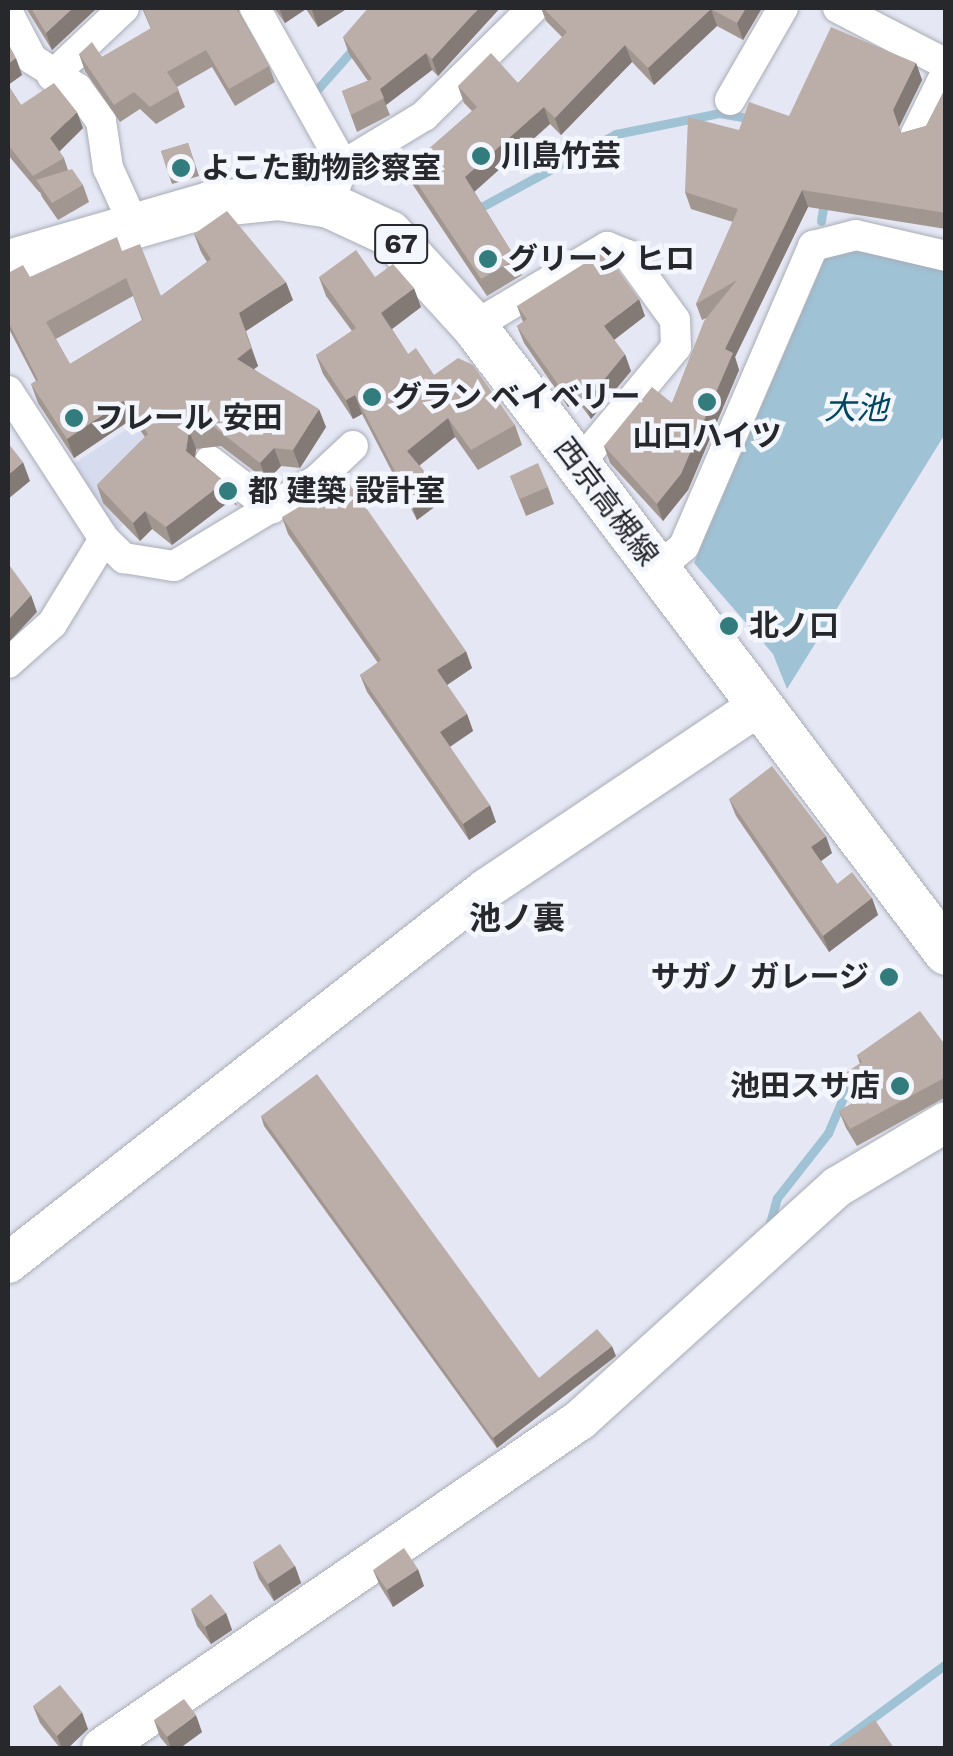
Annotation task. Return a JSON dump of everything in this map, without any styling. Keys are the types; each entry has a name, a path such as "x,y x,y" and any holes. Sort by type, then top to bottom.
{"main road":[{"name":"西京高槻線","path":"8,262 209,204 336,185 389,232 474,326 946,952"}],"street":[{"path":"52,76 124,8"},
{"path":"255,8 336,185 424,116 533,8"},
{"path":"730,100 783,8"},
{"path":"838,8 946,64"},
{"path":"8,13 32,60 52,76 77,88 101,122 108,168 134,225"},
{"path":"916,134 946,73"},
{"path":"657,569 684,546 812,246 856,235 946,256"},
{"path":"474,326 607,247 628,255 675,320 676,347 578,464"},
{"path":"8,391 104,539 124,558 174,566 272,508 353,446"},
{"path":"210,461 272,508"},
{"path":"8,663 52,624 104,539"},
{"path":"8,1263 486,889 760,706"},
{"path":"102,1748 580,1420 837,1187 946,1122"}],"shaded area":[{"path":"216,371 187,436 196,451 117,531 70,466"}],"water":[{"name":"大池","path":"843,248 945,269 945,434 787,689 773,654 694,563 826,256"}],"building":[{"path":"31,8 73,8 46,33"},
{"path":"143,8 236,8 269,66 229,89 206,50 167,72 179,90 150,107 134,92 114,105 79,54 92,42 102,57 151,28"},
{"path":"368,8 479,8 432,59 426,53 380,89 384,98 351,115 342,91 372,79 343,37"},
{"path":"543,8 746,8 737,23 711,9 648,68 625,45 555,118 544,107 465,177 516,259 481,279 407,168 477,107 458,86 491,53 518,83 567,32"},
{"path":"831,27 916,63 893,110 901,133 926,126 946,87 946,213 802,190 725,349 733,353 681,474 657,504 604,446 652,387 672,403 704,321 737,280 696,304 738,209 685,192 688,117 739,130 749,102 789,116"},
{"path":"8,43 16,58 8,64"},
{"path":"54,83 77,112 50,138 64,158 33,176 8,145 8,85 21,105"},
{"name":"よこた動物診察室","path":"188,143 196,168 169,176 161,151"},
{"path":"72,169 83,185 52,203 36,180"},
{"path":"227,211 286,282 239,313 251,348 237,359 319,409 293,450 274,448 260,463 214,427 189,430 186,451 231,487 223,483 166,527 145,511 133,523 97,485 148,434 125,400 67,439 31,384 38,380 8,321 8,273 23,265 30,277 117,237 122,251 140,244 161,296 211,259 194,234","holes":["126,278 143,320 70,364 46,322"]},
{"path":"356,250 375,277 393,264 414,288 381,313 408,354 416,348 434,375 458,358 473,365 515,425 471,450 448,418 407,451 434,483 410,500 355,395 346,400 316,355 356,328 319,277"},
{"path":"604,251 639,299 604,326 625,354 585,403 570,383 562,390 517,326 527,319 517,306"},
{"path":"8,443 23,462 8,475"},
{"path":"538,463 548,487 520,499 510,476"},
{"path":"346,479 466,651 437,670 467,714 440,732 490,805 463,824 360,675 381,660 282,517"},
{"path":"8,567 31,595 8,620"},
{"path":"772,766 826,836 811,847 837,884 852,872 872,898 823,936 729,799"},
{"path":"920,1011 946,1046 946,1077 850,1129 839,1111 858,1100 844,1074 862,1062 857,1055"},
{"path":"317,1074 539,1378 597,1329 612,1346 493,1438 261,1116"},
{"path":"280,1544 295,1566 268,1584 253,1562"},
{"path":"404,1548 418,1569 387,1590 373,1570"},
{"path":"211,1594 226,1613 205,1627 191,1609"},
{"path":"60,1685 82,1712 57,1736 33,1706"},
{"path":"184,1699 196,1715 167,1737 154,1720"},
{"path":"875,1720 894,1748 834,1748"}],"waterway":[{"path":"315,92 355,47"},
{"path":"474,211 616,134 719,113 752,119"},
{"path":"821,221 824,202"},
{"path":"768,1231 777,1198 828,1133 852,1077"},
{"path":"832,1748 946,1664"}],"place":[{"name":"川島竹芸","path":"481,156"},
{"name":"よこた動物診察室","path":"181,168"},
{"name":"グリーン ヒロ","path":"488,259"},
{"name":"グラン ベイベリー","path":"372,397"},
{"name":"山口ハイツ","path":"707,402"},
{"name":"フレール 安田","path":"74,418"},
{"name":"都 建築 設計室","path":"228,491"},
{"name":"北ノ口","path":"729,626"},
{"name":"サガノ ガレージ","path":"889,977"},
{"name":"池田スサ店","path":"900,1086"}],"district":[{"name":"池ノ裏","path":"517,918"}]}
